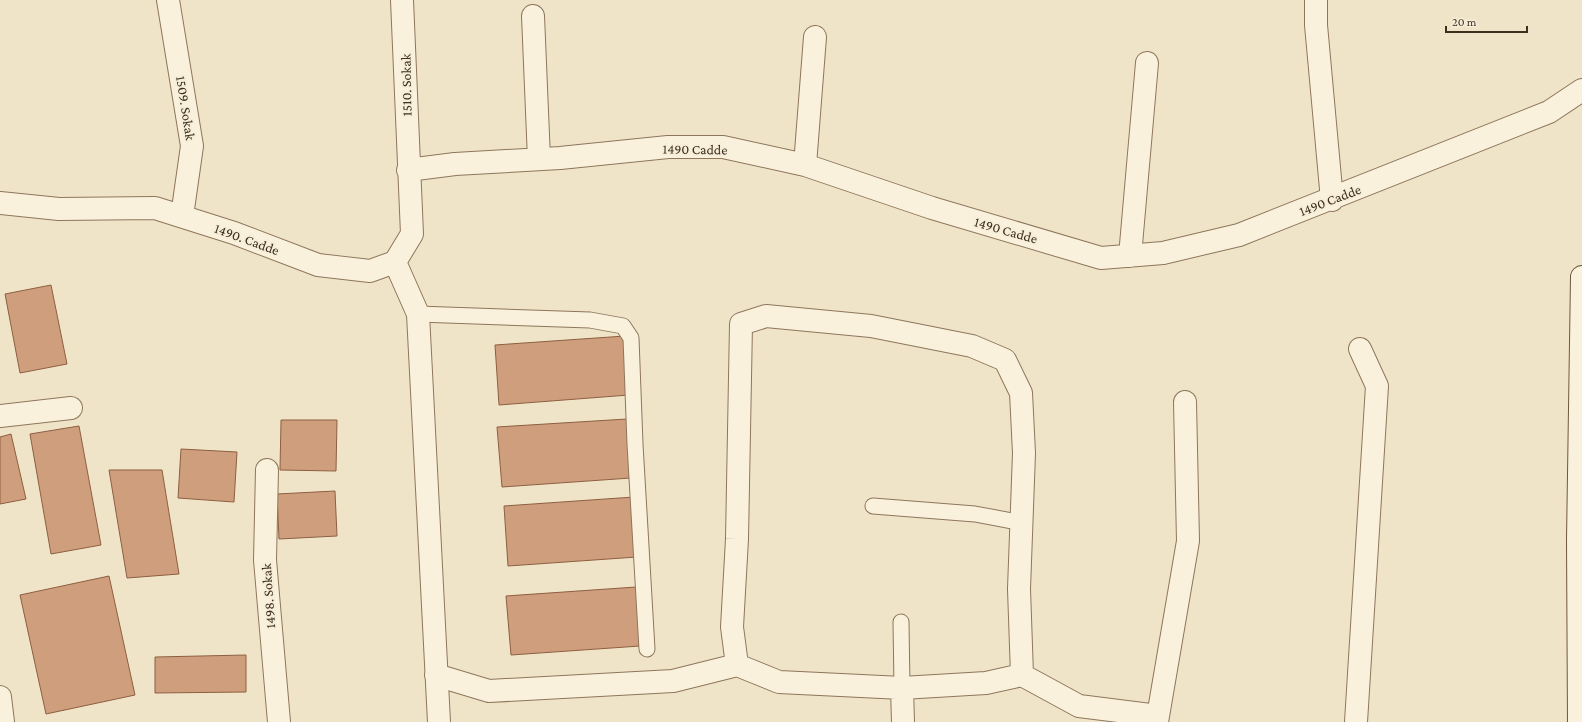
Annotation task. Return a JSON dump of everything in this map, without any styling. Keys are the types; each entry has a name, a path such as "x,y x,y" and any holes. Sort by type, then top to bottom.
{"street":[{"name":"1509. Sokak","path":"168,0 192,146 182,216"},
{"name":"1510. Sokak","path":"402,0 405,44 408,170"},
{"path":"1316,0 1317,33 1332,200"},
{"path":"533,16 539,159"},
{"path":"805,165 815,37"},
{"path":"1130,256 1147,63"},
{"name":"1490 Cadde","path":"408,170 455,164 539,159 668,147 723,147 805,165 932,208 1101,258 1164,254 1239,235 1332,200 1549,112 1582,90"},
{"path":"408,170 412,234 395,262 418,314 439,722"},
{"name":"1490. Cadde","path":"0,203 59,209 155,208 234,233 318,265 370,271 395,262"},
{"path":"1579,722 1582,277"},
{"path":"737,665 732,627 737,539 741,324 766,316 871,326 972,346 1005,360 1021,393 1024,453 1023,523 1019,589 1022,675"},
{"path":"1356,722 1377,386 1360,349"},
{"path":"436,675 489,692 673,681 737,665 779,682 902,688 986,683 1022,675 1079,706 1157,719 1188,541 1185,402"},
{"path":"0,416 70,408"},
{"name":"1498. Sokak","path":"267,470 265,560 278,722"},
{"path":"902,688 903,722"},
{"path":"0,697 3,722"}],"lane":[{"path":"418,314 590,320 623,326 631,338 635,444 647,648"},
{"path":"873,506 975,514 1023,523"},
{"path":"901,622 902,688"}],"building":[{"path":"51,285 67,364 20,373 5,294"},
{"path":"625,336 629,395 499,405 495,345"},
{"path":"627,419 631,478 502,487 497,427"},
{"path":"281,420 337,420 336,471 280,470"},
{"path":"79,426 101,545 51,554 30,434"},
{"path":"11,434 26,499 0,504 0,437"},
{"path":"181,449 237,452 234,502 178,498"},
{"path":"109,470 162,470 179,574 127,578"},
{"path":"335,491 337,536 279,539 277,494"},
{"path":"634,497 637,557 508,566 504,506"},
{"path":"109,576 135,695 46,714 20,595"},
{"path":"636,587 640,646 511,655 506,596"},
{"path":"246,655 246,692 155,693 155,657"}]}
